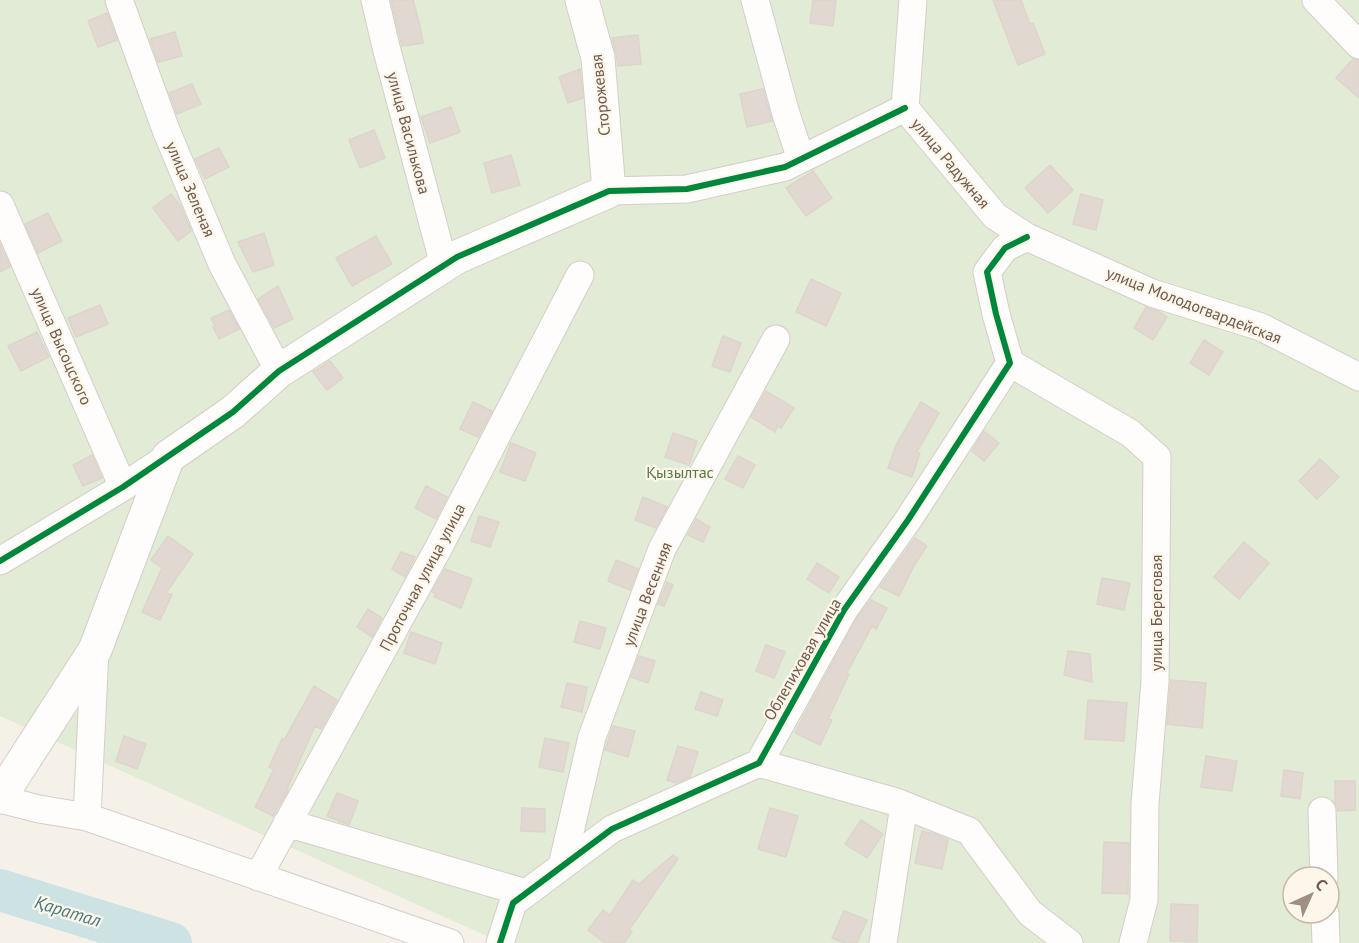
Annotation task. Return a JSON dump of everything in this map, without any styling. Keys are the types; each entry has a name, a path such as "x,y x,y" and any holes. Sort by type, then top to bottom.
{"street":[{"name":"улица Зеленая","path":"119,0 166,130 222,264 279,371"},
{"name":"улица Василькова","path":"375,0 444,265"},
{"name":"Сторожевая","path":"582,0 598,58 609,191"},
{"path":"755,0 786,114 801,159"},
{"name":"улица Радужная","path":"913,0 905,108 995,216 1027,237"},
{"path":"1316,0 1359,45"},
{"path":"0,561 123,487 233,412 279,371 457,257 609,191 687,189 785,167 905,108"},
{"name":"улица Высоцского","path":"0,206 123,487"},
{"path":"1010,363 987,272 1005,248 1027,237"},
{"name":"улица Молодогвардейская","path":"1027,237 1152,293 1261,327 1359,376"},
{"name":"Проточная улица улица","path":"258,877 439,548 580,275"},
{"name":"улица Весенняя","path":"562,866 592,737 662,549 776,339"},
{"name":"Облепиховая улица","path":"759,763 844,610 908,520 1010,363"},
{"name":"улица Береговая","path":"1010,363 1130,432 1157,457 1155,681 1145,804 1144,900 1132,943"},
{"path":"168,457 95,650 0,798 39,809 87,817 450,943"},
{"path":"87,817 95,650"},
{"path":"500,943 513,903 612,829 759,763 904,805 969,831 1030,913 1069,943"},
{"path":"883,943 904,805"},
{"path":"1322,811 1324,865"},
{"path":"287,823 526,893"},
{"path":"1325,925 1326,943"}],"green space":[{"name":"Қызылтас","path":"0,0 1359,0 1359,943 502,943 0,716"}],"building":[{"path":"391,0 413,0 423,43 402,46"},
{"path":"813,0 836,0 833,26 810,23"},
{"path":"993,0 1021,0 1045,54 1018,65"},
{"path":"107,13 117,40 98,47 88,21"},
{"path":"175,32 182,56 158,62 150,39"},
{"path":"638,35 641,64 618,66 612,38"},
{"path":"1353,59 1359,60 1359,98 1336,78"},
{"path":"580,69 583,98 568,103 559,77"},
{"path":"192,84 201,104 177,114 169,93"},
{"path":"763,89 772,121 747,127 740,94"},
{"path":"451,107 460,132 430,143 421,117"},
{"path":"374,130 385,158 360,168 349,140"},
{"path":"219,148 229,167 205,179 195,159"},
{"path":"511,155 520,185 492,193 484,163"},
{"path":"1050,165 1073,190 1048,213 1025,188"},
{"path":"813,171 832,198 806,216 786,188"},
{"path":"171,194 181,207 191,231 178,241 153,208"},
{"path":"1081,194 1103,200 1096,230 1073,224"},
{"path":"48,213 62,241 38,253 25,224"},
{"path":"264,233 274,265 253,272 238,242"},
{"path":"376,236 392,264 352,286 336,258"},
{"path":"0,244 10,267 0,272"},
{"path":"811,279 841,293 826,326 796,312"},
{"path":"278,286 293,319 274,328 258,299"},
{"path":"100,305 108,324 76,337 68,318"},
{"path":"1146,307 1167,317 1153,340 1134,328"},
{"path":"229,310 239,329 219,339 211,318"},
{"path":"37,332 49,357 21,371 8,346"},
{"path":"723,336 741,343 730,372 712,366"},
{"path":"1204,340 1223,352 1209,375 1190,363"},
{"path":"330,361 343,378 327,390 313,372"},
{"path":"766,391 794,408 781,428 777,426 775,432 751,417"},
{"path":"473,402 492,411 478,437 460,429"},
{"path":"921,402 939,413 917,452 920,453 912,477 888,468 896,445"},
{"path":"984,431 999,443 984,461 972,451"},
{"path":"673,433 697,441 689,465 665,457"},
{"path":"511,443 536,453 525,481 500,472"},
{"path":"92,455 102,478 83,486 73,465"},
{"path":"738,456 755,465 743,488 725,479"},
{"path":"1320,459 1339,477 1317,499 1299,481"},
{"path":"426,486 447,497 436,519 415,508"},
{"path":"643,497 667,507 656,528 635,520"},
{"path":"479,516 499,522 490,547 471,541"},
{"path":"696,519 710,527 703,542 688,535"},
{"path":"168,536 193,554 166,593 172,595 160,620 142,612 162,568 151,560"},
{"path":"915,538 927,546 899,596 880,587"},
{"path":"1244,542 1269,563 1239,599 1214,577"},
{"path":"401,552 415,557 405,577 392,569"},
{"path":"616,560 638,569 630,590 608,581"},
{"path":"817,563 839,577 829,593 807,579"},
{"path":"445,569 472,579 461,608 434,597 436,594 432,592"},
{"path":"1102,578 1130,583 1124,610 1097,604"},
{"path":"667,582 673,585 664,606 658,604"},
{"path":"871,600 887,608 876,629 872,626 847,673 849,674 828,719 832,720 820,745 795,733 857,618"},
{"path":"368,609 382,618 372,637 357,627"},
{"path":"580,621 606,628 600,649 574,642"},
{"path":"411,632 442,643 435,664 404,653"},
{"path":"766,645 785,652 774,678 756,671"},
{"path":"1068,651 1090,654 1092,682 1064,675"},
{"path":"639,656 655,661 648,683 631,677"},
{"path":"1171,680 1206,683 1202,728 1167,724"},
{"path":"567,683 587,687 582,712 561,707"},
{"path":"314,686 337,700 321,729 315,726 288,790 273,816 255,807 274,769 269,767 282,739 284,740"},
{"path":"701,692 723,700 717,716 695,709"},
{"path":"1088,700 1127,703 1124,741 1085,739"},
{"path":"613,726 635,731 628,757 605,750"},
{"path":"124,736 146,744 137,769 116,761"},
{"path":"545,738 569,743 563,772 539,767"},
{"path":"678,746 698,752 690,777 676,783 667,780"},
{"path":"1206,756 1237,761 1232,791 1201,787"},
{"path":"1284,770 1303,773 1300,799 1281,796"},
{"path":"1335,781 1355,781 1355,810 1338,811 1335,803"},
{"path":"337,793 358,801 349,825 327,816"},
{"path":"522,808 545,809 545,832 521,831"},
{"path":"770,808 798,816 786,857 758,849"},
{"path":"861,820 883,834 867,858 845,844"},
{"path":"922,831 948,840 942,869 915,863"},
{"path":"1104,842 1129,843 1128,894 1102,893"},
{"path":"673,855 678,859 629,930 632,932 624,943 605,943 588,930 603,910 610,915 633,880 639,884"},
{"path":"1171,904 1198,905 1197,942 1170,941"},
{"path":"844,911 867,920 857,943 844,943 832,938"}],"waterway":[{"name":"Қаратал","path":"0,890 171,943"}],"cycle path":[{"path":"0,561 123,487 233,412 279,371 457,257 609,191 687,189 785,167 905,108"},
{"path":"500,943 513,903 612,829 759,763 844,610 908,520 1010,363 987,272 1005,248 1027,237"}]}
